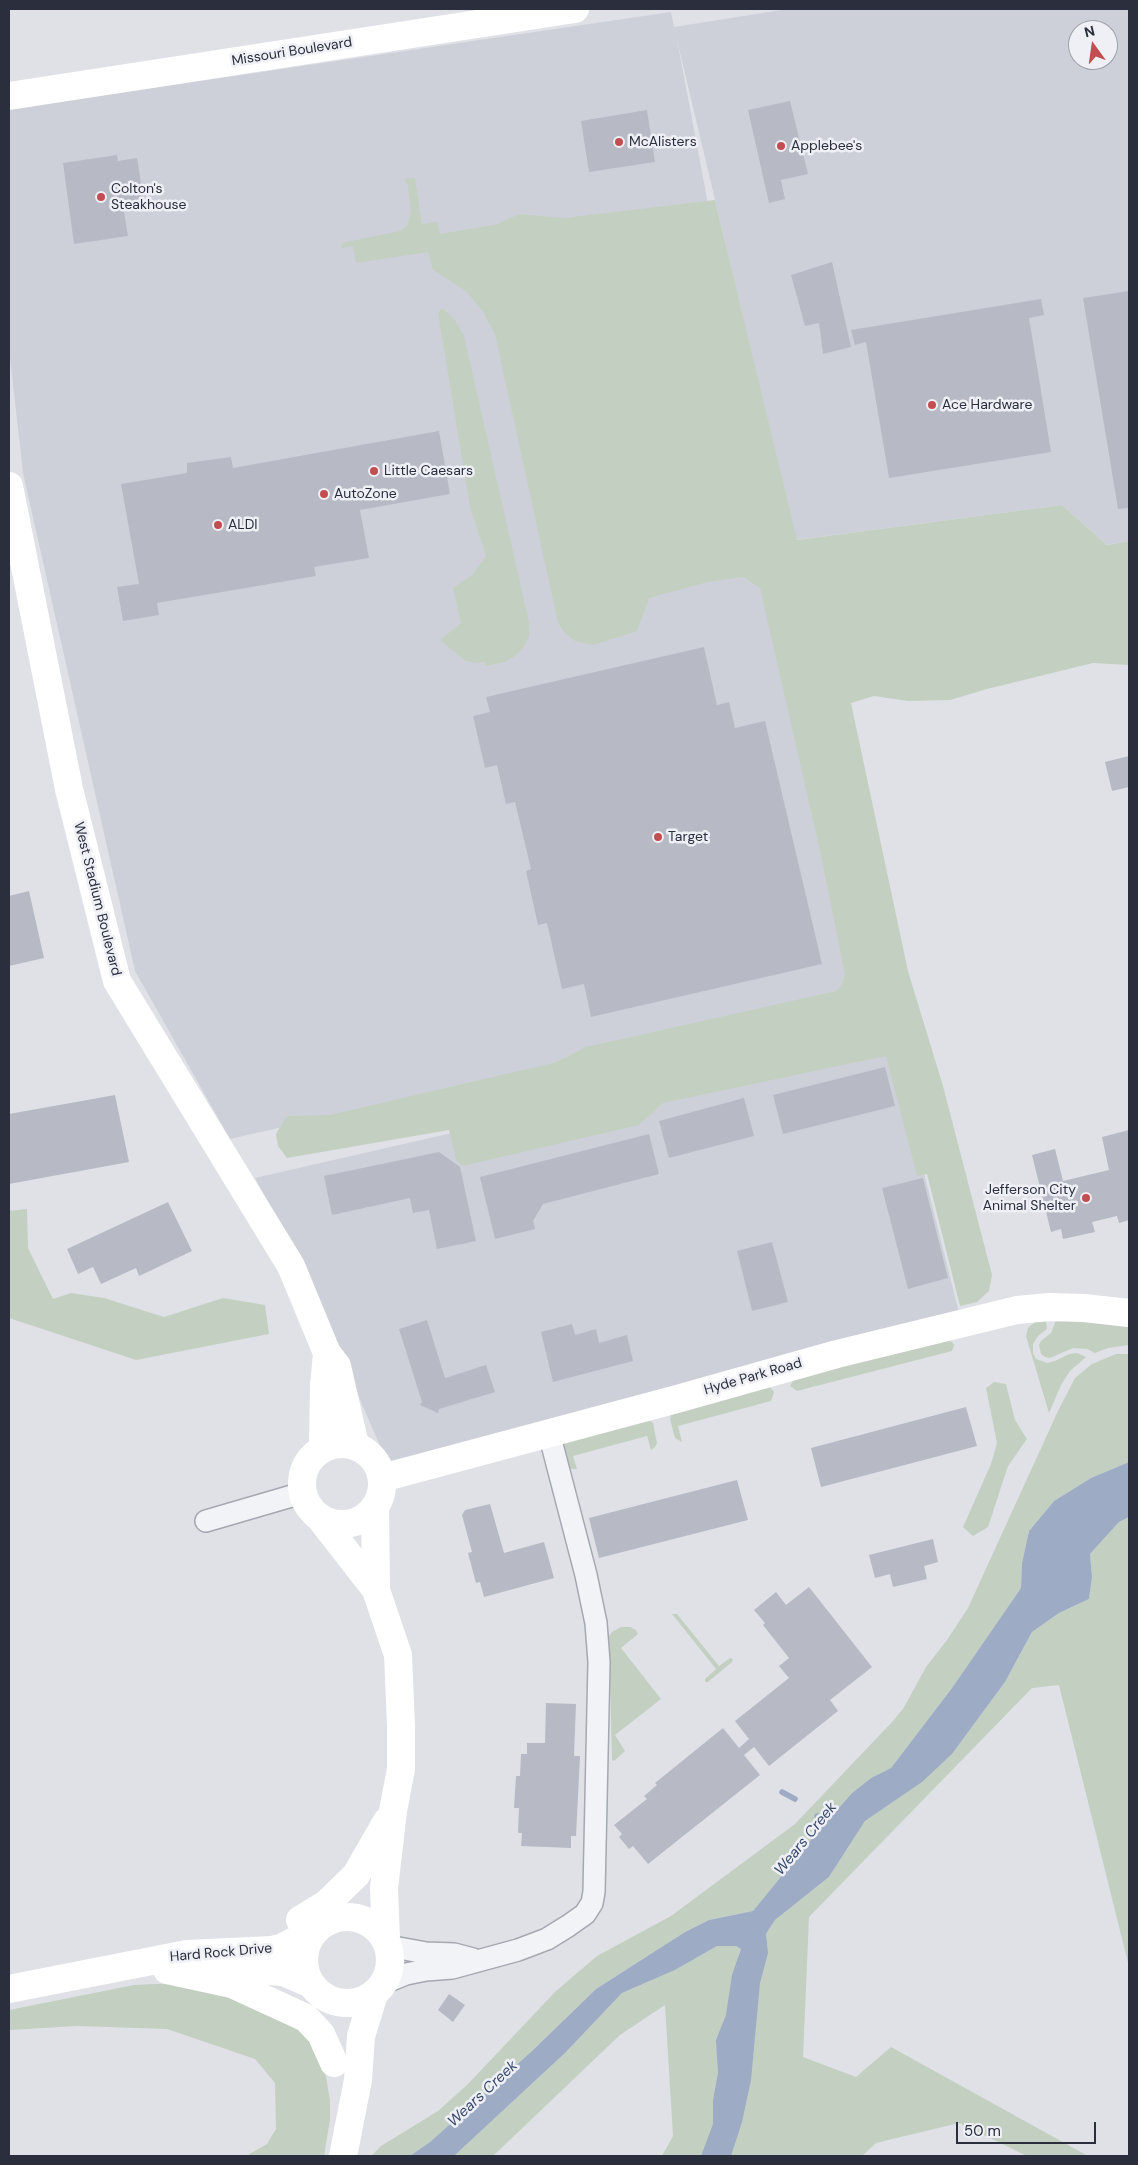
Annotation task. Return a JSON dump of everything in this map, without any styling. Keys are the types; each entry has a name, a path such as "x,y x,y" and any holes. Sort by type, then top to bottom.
{"main road":[{"name":"Missouri Boulevard","path":"9,96 575,9"},
{"name":"West Stadium Boulevard","path":"9,486 69,788 117,981 291,1266 327,1353 337,1366 355,1446"},
{"name":"Hyde Park Road","path":"382,1478 873,1344 1017,1310 1058,1307 1129,1312"},
{"name":"West Stadium Boulevard","path":"323,1447 324,1385 327,1353"},
{"path":"344,2150 358,2080 360,2036 391,1961 387,1942 384,1895 393,1811 401,1769 398,1655 376,1590 375,1507 381,1493 382,1478 377,1464 368,1452 355,1446 341,1443 323,1447 309,1458 302,1475 302,1492 308,1507 320,1518 376,1590"},
{"path":"320,1518 335,1524 351,1523 364,1517 375,1507"},
{"path":"344,1917 368,1883 393,1811"},
{"path":"177,1962 241,1945 270,1935 326,1904 356,1876 393,1811"},
{"path":"344,2150 342,2100 329,2030 315,1988 306,1973 305,1949 316,1930 334,1918 344,1917 356,1917 368,1922 378,1929 387,1942"},
{"name":"Hard Rock Drive","path":"9,1989 92,1973 272,1950 281,1948 316,1930"},
{"path":"177,1962 232,1984 306,2018 321,2034 334,2063"},
{"name":"Hard Rock Drive","path":"177,1962 284,1972 315,1988"},
{"path":"315,1988 332,2000 346,2003 361,2001 379,1988"}],"street":[{"path":"379,1988 406,1974 452,1968 518,1950 547,1938 585,1914 592,1903 594,1892 599,1662 596,1623 586,1575 549,1433"},
{"path":"206,1521 302,1492"},
{"path":"387,1942 426,1953 454,1954 478,1960"}],"shaded area":[{"path":"788,9 1129,9 1129,541 1107,545 1062,505 796,540 677,40 858,996 230,1139 135,971 23,473 9,349 9,109 671,12 674,27"},
{"path":"889,1033 959,1313 387,1462 306,1274 255,1178"}],"green space":[{"path":"415,178 422,224 437,222 440,234 498,224 519,214 564,218 715,200 797,540 1062,505 1107,545 1129,541 1129,665 1093,663 950,700 908,701 874,696 851,703 908,971 943,1086 992,1275 989,1291 977,1302 960,1306 927,1174 917,1176 886,1056 663,1103 639,1125 463,1166 456,1160 449,1130 287,1158 278,1146 276,1134 287,1116 330,1115 557,1062 586,1047 836,991 842,984 845,974 820,851 760,588 743,577 708,582 649,598 637,631 593,645 575,641 564,632 558,623 495,334 483,312 467,292 433,270 428,252 356,263 353,246 341,248 342,244 346,242 400,231 407,226 411,211 408,186 404,179"},
{"path":"441,309 444,309 455,320 464,336 529,622 529,636 524,647 505,662 486,666 484,662 475,663 464,660 440,640 461,623 453,588 472,575 486,556 470,507 438,313"},
{"path":"27,1209 28,1248 53,1299 71,1293 104,1298 164,1317 223,1298 265,1305 269,1334 136,1360 9,1318 9,1211"},
{"path":"1056,1320 1083,1320 1129,1326 1129,1345 1108,1348 1095,1353 1087,1349 1073,1348 1050,1358 1045,1357 1041,1354 1039,1345 1051,1333"},
{"path":"1036,1321 1046,1321 1047,1329 1038,1336 1033,1344 1033,1353 1036,1359 1047,1363 1069,1354 1077,1353 1086,1357 1070,1371 1061,1385 1049,1413 1026,1336 1028,1328"},
{"path":"946,1340 954,1345 952,1351 797,1391 790,1386 794,1379"},
{"path":"1116,1354 1129,1354 1129,1462 1091,1478 1054,1501 1029,1531 1022,1563 1021,1588 952,1688 891,1768 871,1778 852,1793 753,1911 709,1920 685,1932 596,1989 532,2051 430,2142 410,2156 371,2156 381,2146 438,2111 468,2084 556,1991 597,1956 671,1916 795,1824 892,1722 903,1709 926,1667 968,1608 1075,1378 1092,1364"},
{"path":"994,1382 1006,1384 1015,1420 1027,1439 1008,1466 988,1527 973,1536 963,1527 991,1464 997,1443 986,1388"},
{"path":"765,1387 771,1388 774,1392 771,1401 678,1426 682,1442 675,1438 670,1419 671,1414"},
{"path":"649,1420 653,1423 657,1443 651,1450 647,1436 573,1456 577,1469 568,1467 563,1445 565,1441"},
{"path":"1129,1517 1129,1967 1059,1685 1032,1688 809,1917 803,2057 856,2077 891,2047 1088,2156 1027,2156 959,2123 876,2143 862,2156 662,2156 673,2136 665,2005 620,2035 493,2156 454,2156 565,2053 622,1993 675,1970 717,1946 736,1946 741,1949 738,1957 766,1934 775,1920 829,1877 865,1821 921,1782 952,1754 1005,1682 1032,1632 1059,1613 1089,1599 1092,1577 1090,1554 1119,1522"},
{"path":"672,1614 677,1614 719,1666 730,1658 733,1659 732,1662 708,1682 705,1682 705,1679 716,1669"},
{"path":"621,1627 630,1627 636,1630 638,1634 621,1648 661,1699 615,1735 625,1751 614,1761 612,1760 609,1636"},
{"path":"179,1983 225,1992 298,2025 322,2054 330,2100 330,2120 324,2156 246,2156 267,2144 276,2129 275,2083 255,2059 167,2029 77,2026 9,2030 9,2010 134,1985"}],"water":[{"path":"1129,1462 1129,1517 1119,1522 1090,1554 1092,1577 1089,1599 1059,1613 1032,1632 1005,1682 952,1754 922,1782 865,1821 829,1877 775,1920 766,1934 768,1953 760,1983 751,2080 742,2122 731,2156 701,2156 713,2124 713,2100 718,2073 716,2040 726,2015 732,1975 741,1949 736,1946 717,1946 675,1970 622,1993 565,2053 454,2156 410,2156 430,2142 532,2051 596,1989 685,1932 709,1920 753,1911 852,1793 871,1778 891,1768 952,1688 1021,1588 1022,1563 1029,1531 1054,1501 1091,1478"}],"building":[{"path":"790,101 808,174 781,180 785,199 769,203 748,110"},
{"path":"647,110 655,162 589,172 581,121"},
{"path":"117,155 118,161 137,158 144,203 123,206 128,236 74,244 63,163"},
{"path":"832,262 851,347 823,354 819,323 805,326 791,275"},
{"path":"1129,291 1129,508 1118,509 1083,298"},
{"path":"1041,299 1044,315 1029,318 1051,452 889,478 866,342 855,345 851,330"},
{"name":"ALDI","path":"439,431 450,494 360,510 369,558 314,567 316,576 157,603 159,615 123,621 117,587 139,584 121,484 187,473 187,463 231,457 233,468"},
{"name":"Target","path":"704,647 717,705 729,702 735,728 765,721 822,964 591,1017 584,984 562,989 547,923 538,925 526,871 531,869 515,802 506,804 497,765 485,768 473,716 490,712 486,697"},
{"path":"1129,756 1129,787 1112,791 1105,762"},
{"path":"29,891 44,958 9,966 9,896"},
{"path":"885,1067 895,1106 783,1134 773,1095"},
{"path":"115,1095 129,1162 9,1184 9,1114"},
{"path":"744,1098 754,1136 669,1158 659,1121"},
{"name":"Jefferson City Animal Shelter","path":"1129,1130 1129,1220 1119,1223 1117,1216 1092,1222 1095,1232 1063,1239 1061,1229 1051,1232 1032,1155 1055,1149 1063,1181 1109,1170 1102,1137"},
{"path":"649,1134 659,1174 543,1204 533,1221 535,1229 495,1239 480,1177"},
{"path":"439,1152 460,1167 476,1241 437,1249 429,1210 413,1213 410,1198 332,1215 324,1176"},
{"path":"923,1178 948,1278 908,1289 882,1188"},
{"path":"168,1202 192,1251 139,1276 136,1268 101,1284 93,1267 78,1274 67,1249"},
{"path":"772,1242 788,1302 752,1311 737,1251"},
{"path":"427,1320 445,1378 486,1365 495,1392 439,1409 438,1413 420,1405 422,1402 399,1329"},
{"path":"572,1324 575,1335 596,1329 599,1343 627,1335 633,1361 553,1382 541,1332"},
{"path":"966,1407 977,1446 821,1487 811,1448"},
{"path":"737,1480 748,1520 599,1558 589,1518"},
{"path":"490,1504 504,1553 544,1542 554,1578 484,1597 480,1582 476,1583 468,1553 472,1552 462,1515 465,1510"},
{"path":"933,1539 938,1562 924,1566 927,1579 893,1587 890,1574 875,1578 869,1555"},
{"path":"809,1587 872,1667 830,1700 838,1711 769,1766 754,1747 744,1755 760,1775 648,1864 633,1846 629,1849 619,1837 622,1834 614,1825 647,1799 644,1796 657,1785 655,1783 723,1728 739,1748 749,1739 735,1721 789,1678 779,1666 789,1658 763,1625 765,1623 754,1610 776,1592 786,1605"},
{"path":"546,1703 576,1704 574,1756 580,1756 576,1836 571,1836 571,1848 521,1846 522,1833 518,1833 519,1808 514,1808 516,1776 520,1776 521,1754 527,1754 527,1743 545,1743"},
{"path":"449,1994 465,2005 453,2022 438,2010"}],"waterway":[{"path":"782,1792 795,1799"},
{"name":"Wears Creek","path":"817,1816 834,1821"}],"place":[{"name":"McAlisters","path":"619,142"},
{"name":"Applebee's","path":"781,146"},
{"name":"Colton's Steakhouse","path":"101,197"},
{"name":"Ace Hardware","path":"932,405"},
{"name":"Little Caesars","path":"374,471"},
{"name":"AutoZone","path":"324,494"},
{"name":"ALDI","path":"218,525"},
{"name":"Target","path":"658,837"},
{"name":"Jefferson City Animal Shelter","path":"1086,1198"}]}
